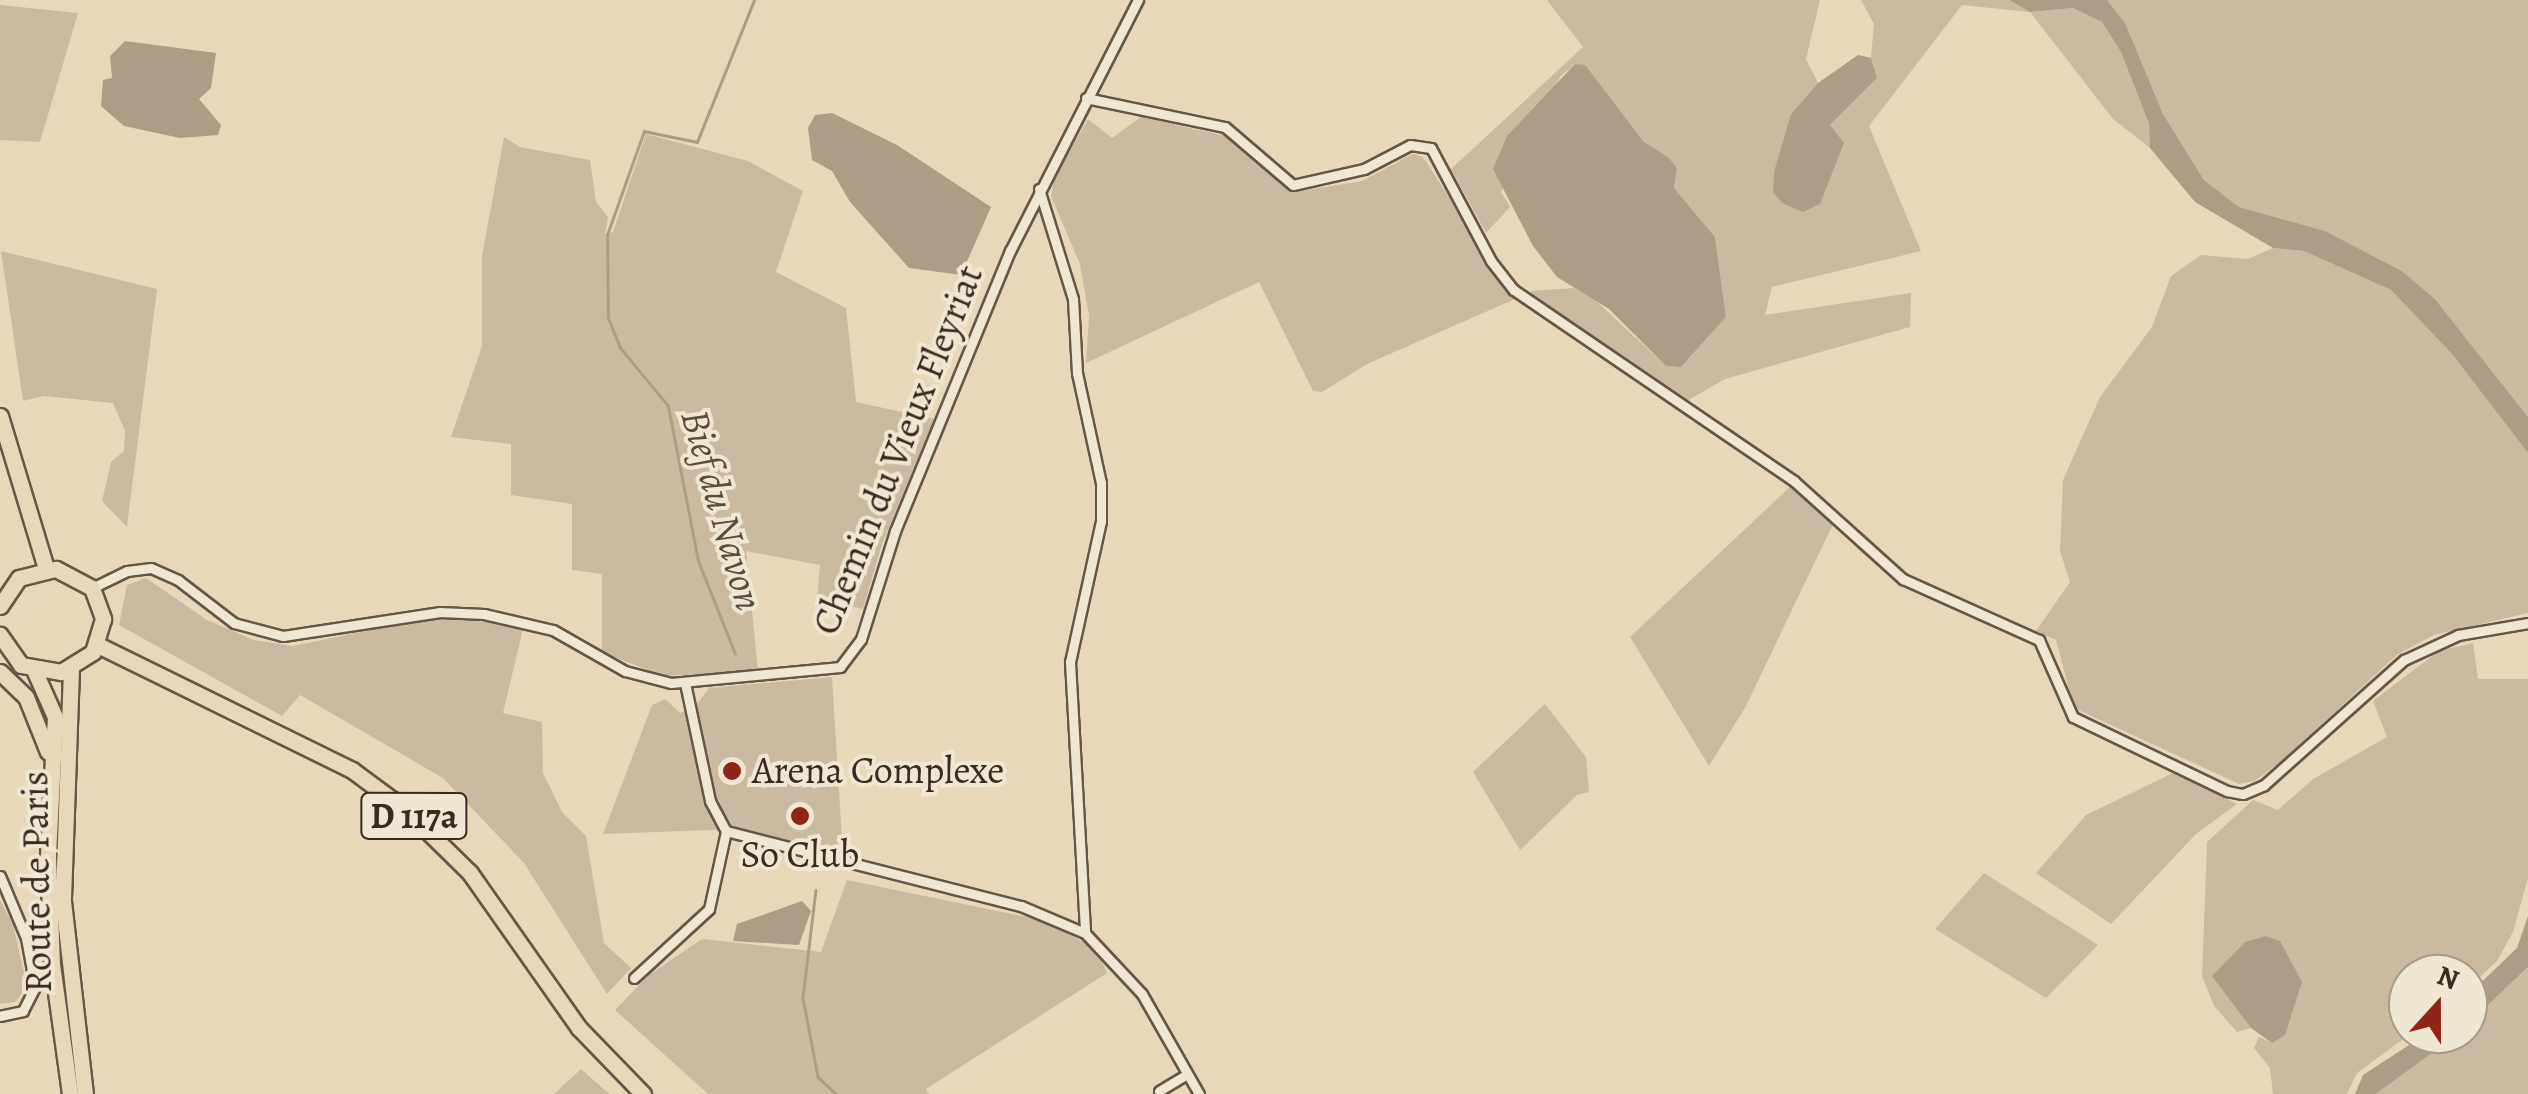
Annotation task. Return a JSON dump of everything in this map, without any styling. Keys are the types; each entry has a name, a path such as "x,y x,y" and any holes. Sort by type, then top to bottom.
{"main road":[{"path":"0,416 4,440 46,568"},
{"path":"0,606 19,578 46,568 66,571 92,588 103,620 98,645 71,669 35,672 10,654 0,636"},
{"name":"D 117a","path":"98,645 339,763 406,810 470,873 570,1018 643,1094"},
{"name":"Route de Paris","path":"71,669 63,902 85,1094"},
{"path":"0,672 34,712 52,766"},
{"name":"Route de Paris","path":"35,672 52,701 52,964 70,1094"}],"street":[{"name":"Chemin du Vieux Fleyriat","path":"92,588 127,570 151,568 178,580 234,623 283,636 440,612 484,614 554,630 639,677 686,683 828,672 856,650 895,532 1038,190 1138,0"},
{"path":"1086,98 1225,127 1292,185 1364,169 1410,145 1431,148 1491,261 1514,290 1809,492 1903,579 2039,640 2073,717 2226,792 2244,794 2264,785 2404,660 2458,635 2528,623"},
{"path":"1038,190 1073,299 1077,373 1101,483 1102,520 1070,662 1085,933"},
{"path":"634,978 709,909 726,831 710,802 686,683"},
{"path":"726,831 1021,906 1085,933 1142,994 1199,1094"},
{"path":"0,876 26,938 35,987 22,1011 0,1016"},
{"path":"1159,1091 1188,1074"}],"shaded area":[{"path":"1547,0 1820,0 1806,59 1818,83 1791,114 1829,126 1877,78 1871,58 1874,24 1861,0 2009,0 2030,12 1962,5 1869,126 1921,251 1772,287 1765,315 1911,293 1910,327 1725,379 1685,402 1548,312 1530,291 1574,288 1592,297 1666,366 1681,367 1726,317 1715,237 1674,188 1677,167 1644,142 1585,66 1575,64 1560,77 1501,192 1510,207 1486,233 1451,169 1583,47"},
{"path":"2009,0 2107,0 2125,23 2163,114 2204,180 2239,207 2325,231 2402,271 2435,299 2528,417 2528,453 2452,354 2391,290 2304,251 2273,248 2195,202 2150,148 2149,124 2121,52 2102,22 2073,8 2030,12"},
{"path":"2107,0 2528,0 2528,417 2435,299 2402,271 2325,231 2239,207 2204,180 2163,114 2125,24"},
{"path":"0,5 78,13 40,142 0,140"},
{"path":"2073,8 2102,22 2121,52 2149,124 2150,148 2113,119 2030,12"},
{"path":"125,41 216,53 211,88 199,99 221,125 218,135 180,138 124,126 101,106 103,80 112,78 110,56"},
{"path":"1858,55 1871,58 1877,78 1830,125 1844,143 1820,204 1803,212 1782,203 1773,192 1774,172 1791,114 1818,83"},
{"path":"1575,64 1585,65 1644,142 1668,157 1677,168 1674,188 1715,237 1726,317 1681,367 1666,366 1609,309 1557,277 1533,246 1493,169 1507,136"},
{"path":"832,113 897,145 991,207 961,275 909,268 850,202 832,171 812,160 808,128 815,115"},
{"path":"1141,117 1230,137 1295,192 1362,181 1413,154 1423,157 1515,299 1367,364 1322,392 1313,391 1259,282 1086,363 1089,316 1080,264 1051,196 1054,179 1088,119 1112,138"},
{"path":"646,134 748,161 803,191 776,272 846,308 856,402 934,419 882,544 863,609 817,598 820,565 746,551 758,671 663,676 602,652 602,574 572,570 572,504 511,495 511,444 451,437 482,346 482,256 504,137 520,147 590,160 596,202 608,217 605,234 613,232"},
{"path":"2273,248 2304,251 2391,290 2452,354 2528,453 2528,613 2434,635 2398,654 2279,763 2255,781 2239,784 2074,708 2056,640 2036,631 2070,582 2060,551 2063,480 2100,397 2152,327 2171,276 2201,255 2248,259"},
{"path":"1,251 157,289 127,527 102,501 111,462 124,451 125,431 113,403 44,396 23,401"},
{"path":"1791,486 1835,520 1746,706 1709,766 1630,637"},
{"path":"146,578 207,620 254,640 293,646 423,619 461,617 523,629 503,713 542,722 543,773 562,812 586,836 604,943 631,968 607,994 524,863 443,778 300,695 282,716 119,625 127,585"},
{"path":"2473,643 2478,679 2528,679 2528,878 2513,932 2488,969 2488,954 2388,954 2388,1050 2357,1073 2347,1094 2273,1094 2270,1068 2254,1048 2259,1037 2273,1043 2245,942 2213,976 2251,1028 2237,1032 2214,1006 2202,976 2207,842 2253,800 2278,810 2313,779 2387,737 2373,701 2439,651"},
{"name":"Arena Complexe","path":"832,677 843,856 738,829 603,834 652,705 665,699 680,713 695,707 709,688"},
{"path":"1545,704 1586,757 1589,792 1577,795 1520,850 1473,772"},
{"path":"2175,772 2237,804 2196,834 2111,924 2036,873 2086,815"},
{"path":"1984,873 2098,945 2046,998 1935,929"},
{"path":"847,880 1041,920 1096,948 1107,973 926,1089 929,1094 708,1094 615,1010 649,975 702,939 821,952"},
{"path":"0,900 13,924 27,987 15,1002 0,1004"},
{"path":"802,901 811,911 799,945 733,941 737,924"},
{"path":"2528,916 2528,967 2488,1005 2488,976 2517,948"},
{"path":"2266,936 2280,941 2302,982 2285,1035 2272,1043 2251,1028 2212,976 2245,942"},
{"path":"2528,967 2528,1094 2376,1094 2431,1054 2488,1054 2488,1005"},
{"path":"2395,1054 2431,1054 2376,1094 2355,1094 2363,1075"},
{"path":"581,1069 606,1091 610,1094 554,1094"}],"waterway":[{"name":"Bief du Navon","path":"735,654 698,561 668,406 620,348 608,318 607,235 644,131 697,142 754,0"},
{"name":"Bief du Navon","path":"816,890 803,998 818,1077 836,1094"}],"place":[{"name":"Arena Complexe","path":"732,771"},
{"name":"So Club","path":"800,816"}]}
